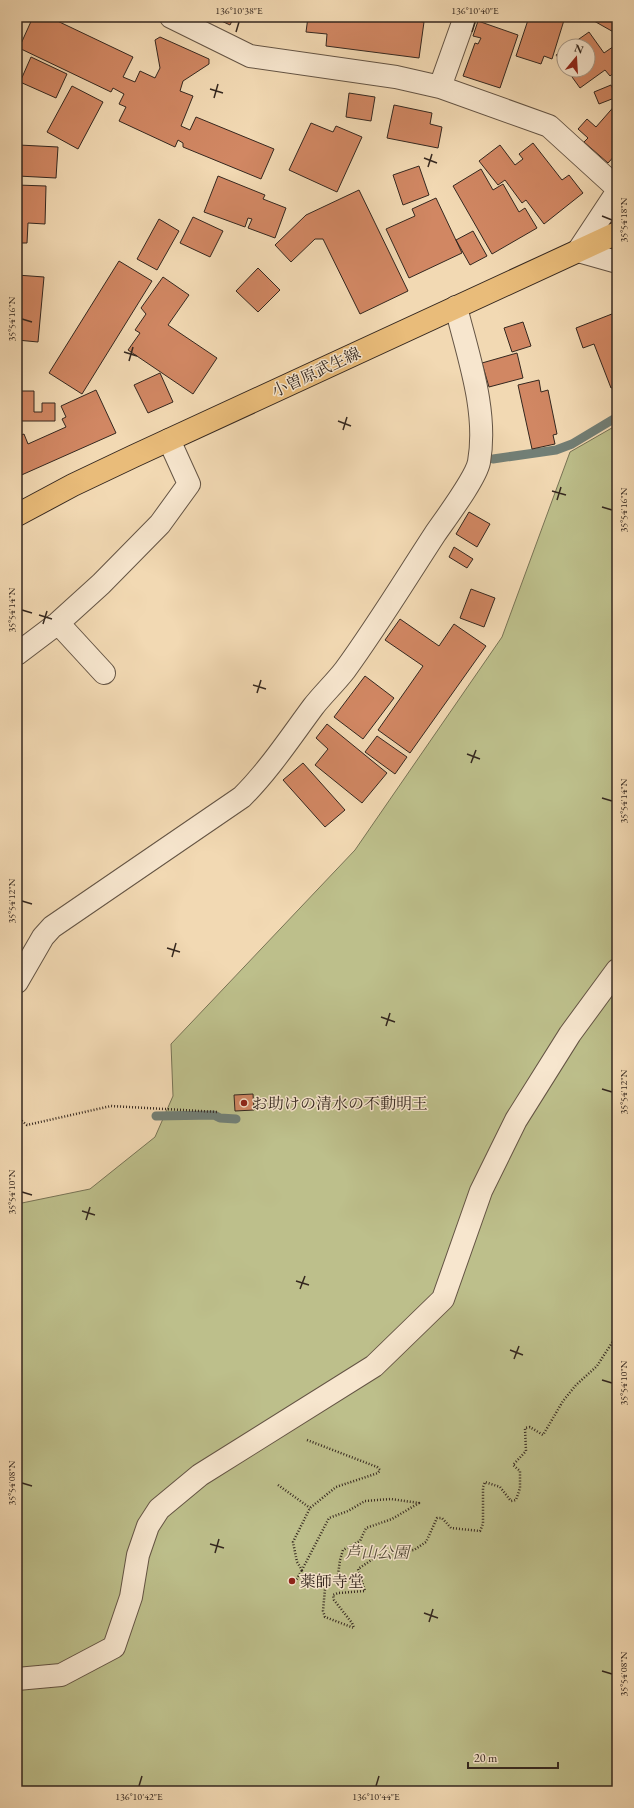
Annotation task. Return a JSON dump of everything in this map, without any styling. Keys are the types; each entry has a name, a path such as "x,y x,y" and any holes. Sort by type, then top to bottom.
{"main road":[{"name":"小曽原武生線","path":"17,515 73,485 617,232"}],"street":[{"path":"171,17 250,56 396,77 440,87 549,126 617,188"},
{"path":"440,87 465,17"},
{"path":"617,192 578,251 617,262"},
{"path":"17,982 43,937 52,927 242,798 258,781 314,707 357,654 449,513 473,476 478,464 480,450 481,412 456,307"},
{"path":"17,654 58,622 101,584 160,524 189,484 169,440"},
{"path":"58,622 104,673"},
{"path":"17,1679 61,1675 114,1647 131,1597 138,1555 148,1526 159,1509 200,1475 374,1366 443,1299 481,1191 516,1120 570,1034 617,970"}],"path":[{"path":"17,1118 27,1124 111,1106 218,1112"},
{"path":"295,1582 329,1518 348,1511 365,1501 391,1499 419,1503 392,1519 366,1528 360,1541 343,1550 338,1575 325,1589 323,1611 325,1617 354,1628 352,1623 334,1600 333,1595 338,1593 365,1592 358,1569 379,1555 414,1550 426,1542 437,1518 442,1518 451,1528 480,1531 483,1524 483,1487 485,1482 500,1487 511,1501 516,1500 520,1488 520,1471 513,1465 526,1451 525,1428 530,1427 543,1435 563,1401 576,1385 597,1366 617,1335"},
{"path":"302,1570 297,1562 293,1542 310,1508 336,1487 378,1473 380,1470 377,1467 305,1439"},
{"path":"278,1485 310,1508"}],"green space":[{"name":"芦山公園","path":"617,425 617,1791 17,1791 17,1204 90,1189 155,1137 173,1096 171,1044 355,850 502,637 570,452"}],"building":[{"path":"33,17 49,17 133,57 123,77 135,82 140,71 155,78 160,68 155,40 160,37 209,59 209,64 183,81 180,91 193,96 181,126 190,130 196,117 274,149 261,179 183,147 183,143 178,140 175,147 119,121 126,107 119,104 124,94 113,88 111,92 19,48"},
{"path":"213,17 234,17 230,25"},
{"path":"308,17 388,17 424,22 419,58 326,46 327,34 306,32"},
{"path":"529,17 565,17 558,38 556,38 556,46 552,59 544,56 541,64 516,56"},
{"path":"587,17 617,17 617,34"},
{"path":"478,21 518,35 500,88 463,76 475,43 478,44 481,38 473,36"},
{"path":"589,32 593,38 580,38"},
{"path":"596,42 604,53 617,44 617,70 610,76 605,70 596,76"},
{"path":"31,57 67,74 56,98 20,82"},
{"path":"573,78 594,78 580,88"},
{"path":"611,85 617,97 599,104 594,92"},
{"path":"72,86 103,102 78,149 47,132"},
{"path":"349,93 375,97 371,121 346,117"},
{"path":"617,103 617,153 608,163 584,142 588,138 578,129 587,119 596,127"},
{"path":"394,105 432,113 430,124 442,127 438,148 387,138"},
{"path":"311,123 333,132 336,126 362,137 337,192 289,170"},
{"path":"533,143 562,180 569,175 583,193 544,224 526,200 522,203 505,180 498,185 479,161 500,145 515,165 523,159 519,154"},
{"path":"19,145 58,147 56,178 18,176"},
{"path":"419,166 429,195 403,205 393,175"},
{"path":"481,169 493,190 503,184 519,212 525,208 537,228 492,254 453,186"},
{"path":"218,176 265,195 263,199 286,208 275,238 248,228 252,219 248,218 245,227 204,212"},
{"path":"17,185 46,186 45,224 28,223 27,243 17,243"},
{"path":"359,190 408,291 360,314 323,239 315,239 291,262 275,245 306,215"},
{"path":"436,198 462,253 409,278 386,229 415,216 412,209"},
{"path":"193,217 223,231 210,257 180,243"},
{"path":"159,219 179,231 157,270 137,259"},
{"path":"473,231 487,256 470,265 456,240"},
{"path":"119,261 152,281 82,394 49,373"},
{"path":"258,268 280,290 258,312 236,291"},
{"path":"17,275 44,277 38,342 17,340"},
{"path":"163,277 189,295 168,325 217,358 193,394 128,350 140,333 135,330 146,314 141,308"},
{"path":"617,312 617,386 611,388 594,344 583,348 576,328"},
{"path":"523,322 531,346 512,352 504,328"},
{"path":"517,353 523,378 489,387 482,363"},
{"path":"160,373 173,402 148,413 134,385"},
{"path":"539,380 541,392 548,390 557,434 553,435 555,444 532,449 518,385"},
{"path":"96,390 116,433 17,477 17,437 24,434 28,444 66,427 62,419 66,417 61,406"},
{"path":"17,391 34,391 34,412 42,412 42,403 55,403 55,421 17,421"},
{"path":"469,512 490,524 477,547 456,534"},
{"path":"454,547 473,559 467,568 449,557"},
{"path":"471,589 495,598 484,627 460,618"},
{"path":"400,619 439,646 454,624 486,646 410,753 378,730 423,666 385,640"},
{"path":"365,676 394,698 363,739 334,717"},
{"path":"327,724 387,773 362,803 315,765 328,749 316,738"},
{"path":"377,736 407,757 395,774 365,752"},
{"path":"303,763 345,810 325,827 283,780"},
{"name":"お助けの清水の不動明王","path":"253,1094 254,1110 235,1111 234,1095"}],"waterway":[{"path":"493,459 556,450 572,444 617,417"},
{"path":"156,1116 214,1115 220,1118 236,1119"}],"place":[{"name":"お助けの清水の不動明王","path":"244,1103"},
{"name":"薬師寺堂","path":"292,1581"}]}
